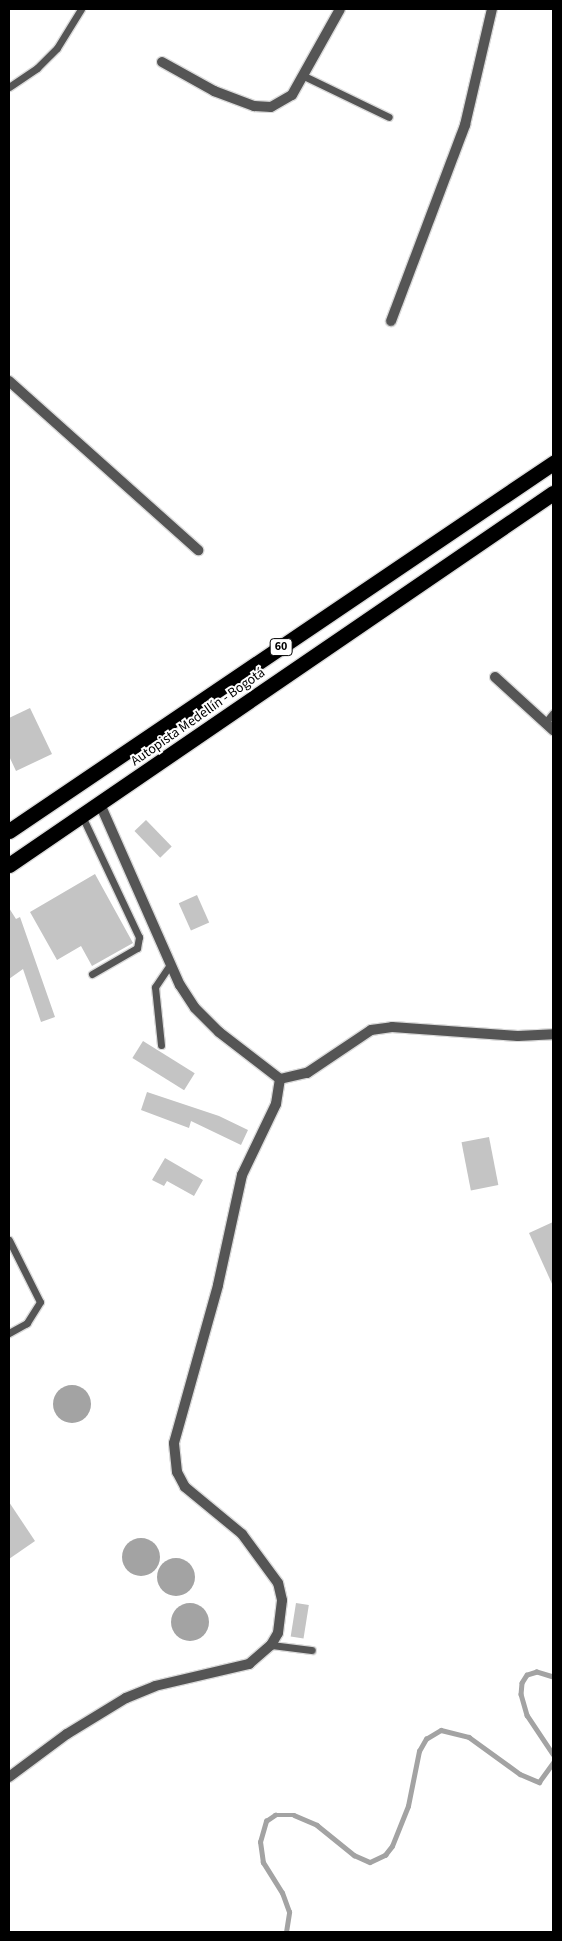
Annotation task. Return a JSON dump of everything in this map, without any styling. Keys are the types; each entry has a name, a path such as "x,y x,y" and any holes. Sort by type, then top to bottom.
{"highway":[{"name":"Autopista Medellín - Bogotá","path":"9,831 553,463"},
{"name":"Autopista Medellín - Bogotá","path":"9,865 553,493"}],"street":[{"path":"162,62 214,91 263,108 287,100 304,76 340,9"},
{"path":"391,320 466,125 492,9"},
{"path":"9,381 198,550"},
{"path":"495,676 553,730"},
{"path":"100,804 170,966 195,1008 219,1032 280,1080"},
{"path":"280,1080 307,1073 371,1030 392,1027 518,1036 553,1034"},
{"path":"9,1777 67,1734 126,1698 156,1686 234,1670 249,1664 271,1645 278,1633 282,1615 278,1583 242,1534 185,1487 177,1472 174,1443 218,1285 242,1175 276,1104 280,1080"}],"lane":[{"path":"9,87 47,58 81,9"},
{"path":"304,76 389,117"},
{"path":"545,722 553,713"},
{"path":"82,816 139,937 137,948 92,974"},
{"path":"161,1045 155,987 170,966"},
{"path":"9,1240 40,1302 27,1323 9,1333"},
{"path":"271,1645 312,1650"}],"shaded area":[{"path":"72,1385 86,1390 91,1404 86,1418 72,1423 58,1418 53,1404 58,1390"},
{"path":"141,1538 155,1543 160,1557 155,1571 141,1576 127,1571 122,1557 127,1543"},
{"path":"176,1558 190,1563 195,1577 190,1591 176,1596 162,1591 157,1577 162,1563"},
{"path":"190,1603 204,1608 209,1622 204,1636 190,1641 176,1636 171,1622 176,1608"}],"building":[{"path":"30,708 52,754 16,771 9,756 9,718"},
{"path":"146,820 172,847 160,858 134,831"},
{"path":"95,874 133,943 92,966 81,946 57,960 30,912"},
{"path":"197,895 209,922 191,931 179,903"},
{"path":"9,908 16,919 20,917 55,1017 41,1022 23,969 9,979"},
{"path":"143,1041 195,1073 184,1090 132,1058"},
{"path":"147,1092 219,1116 248,1130 241,1145 191,1121 189,1128 141,1110"},
{"path":"489,1137 498,1185 471,1190 462,1142"},
{"path":"165,1158 203,1180 194,1196 167,1181 164,1186 152,1180"},
{"path":"553,1222 553,1286 529,1233"},
{"path":"9,1502 35,1541 9,1559"},
{"path":"296,1603 309,1605 304,1639 291,1637"}],"waterway":[{"path":"553,1677 537,1672 527,1675 522,1683 521,1694 527,1715 553,1754"},
{"path":"286,1932 289,1912 282,1893 263,1863 260,1842 266,1821 275,1815 294,1815 317,1825 354,1855 370,1862 385,1855 392,1846 408,1806 419,1751 426,1739 441,1730 469,1737 520,1774 539,1782 553,1763"}]}
